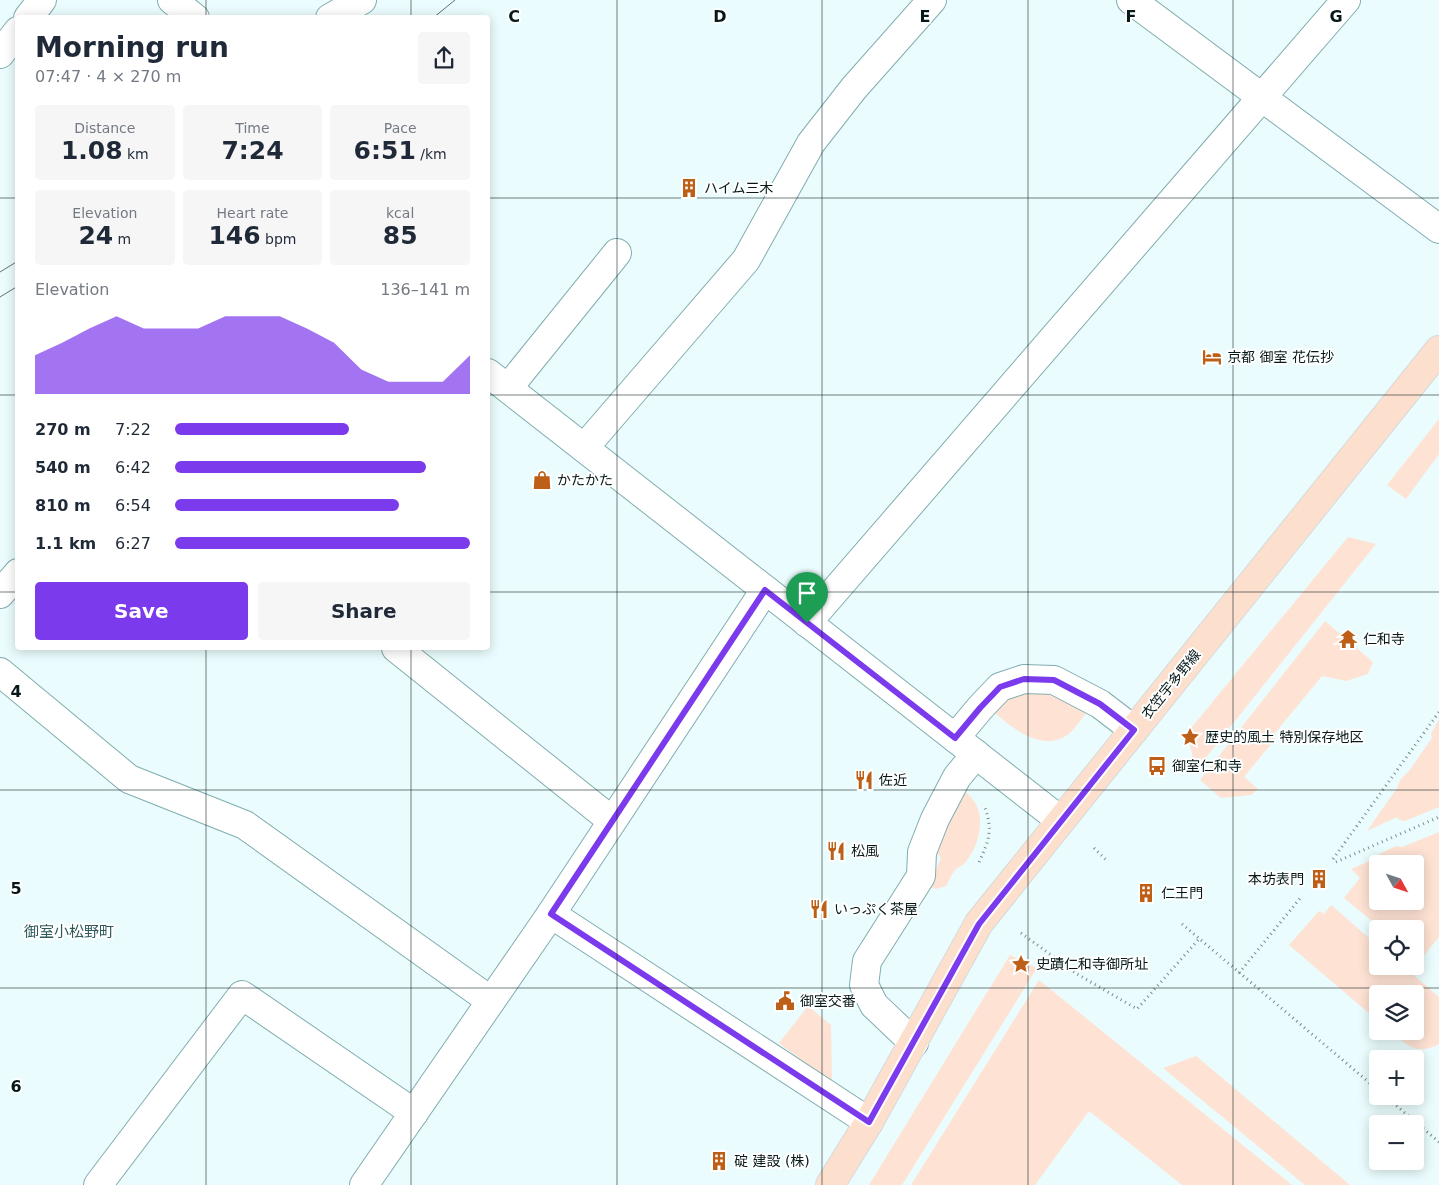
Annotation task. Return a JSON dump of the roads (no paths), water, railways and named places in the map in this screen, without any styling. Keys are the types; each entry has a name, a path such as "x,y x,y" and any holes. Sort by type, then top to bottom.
{"main road":[{"name":"衣笠宇多野線","path":"830,1185 869,1122 979,924 1060,820 1439,350"}],"street":[{"path":"30,15 42,0"},
{"path":"172,0 191,15"},
{"path":"335,15 362,0"},
{"path":"584,448 746,260 811,143 854,88 932,0"},
{"path":"1131,0 1439,229"},
{"path":"807,623 1346,0"},
{"path":"0,54 15,35"},
{"path":"617,253 498,381 1060,820"},
{"path":"0,594 15,576"},
{"path":"364,1185 551,914 611,820 765,590"},
{"path":"398,650 611,820"},
{"path":"0,672 129,779 245,825 490,1001"},
{"path":"914,1043 874,1004 864,985 867,961 921,876 922,852 935,819 957,777 965,746 980,708 1000,687 1024,679 1054,680 1100,704 1134,730"},
{"path":"551,914 869,1122"},
{"path":"98,1185 242,995 414,1113"}],"tram line":[{"path":"437,15 455,0"},
{"path":"0,272 15,263"},
{"path":"0,297 15,288"}],"place":[{"name":"ハイム三木","path":"689,188"},
{"name":"京都 御室 花伝抄","path":"1212,357"},
{"name":"かたかた","path":"542,480"},
{"name":"仁和寺","path":"1348,639"},
{"name":"歴史的風土 特別保存地区","path":"1190,737"},
{"name":"御室仁和寺","path":"1157,766"},
{"name":"佐近","path":"864,780"},
{"name":"松風","path":"836,851"},
{"name":"本坊表門","path":"1319,879"},
{"name":"仁王門","path":"1146,893"},
{"name":"いっぷく茶屋","path":"819,909"},
{"name":"史蹟仁和寺御所址","path":"1021,964"},
{"name":"御室交番","path":"785,1001"},
{"name":"碇 建設 (株)","path":"719,1161"}],"district":[{"name":"御室小松野町","path":"69,932"}]}
